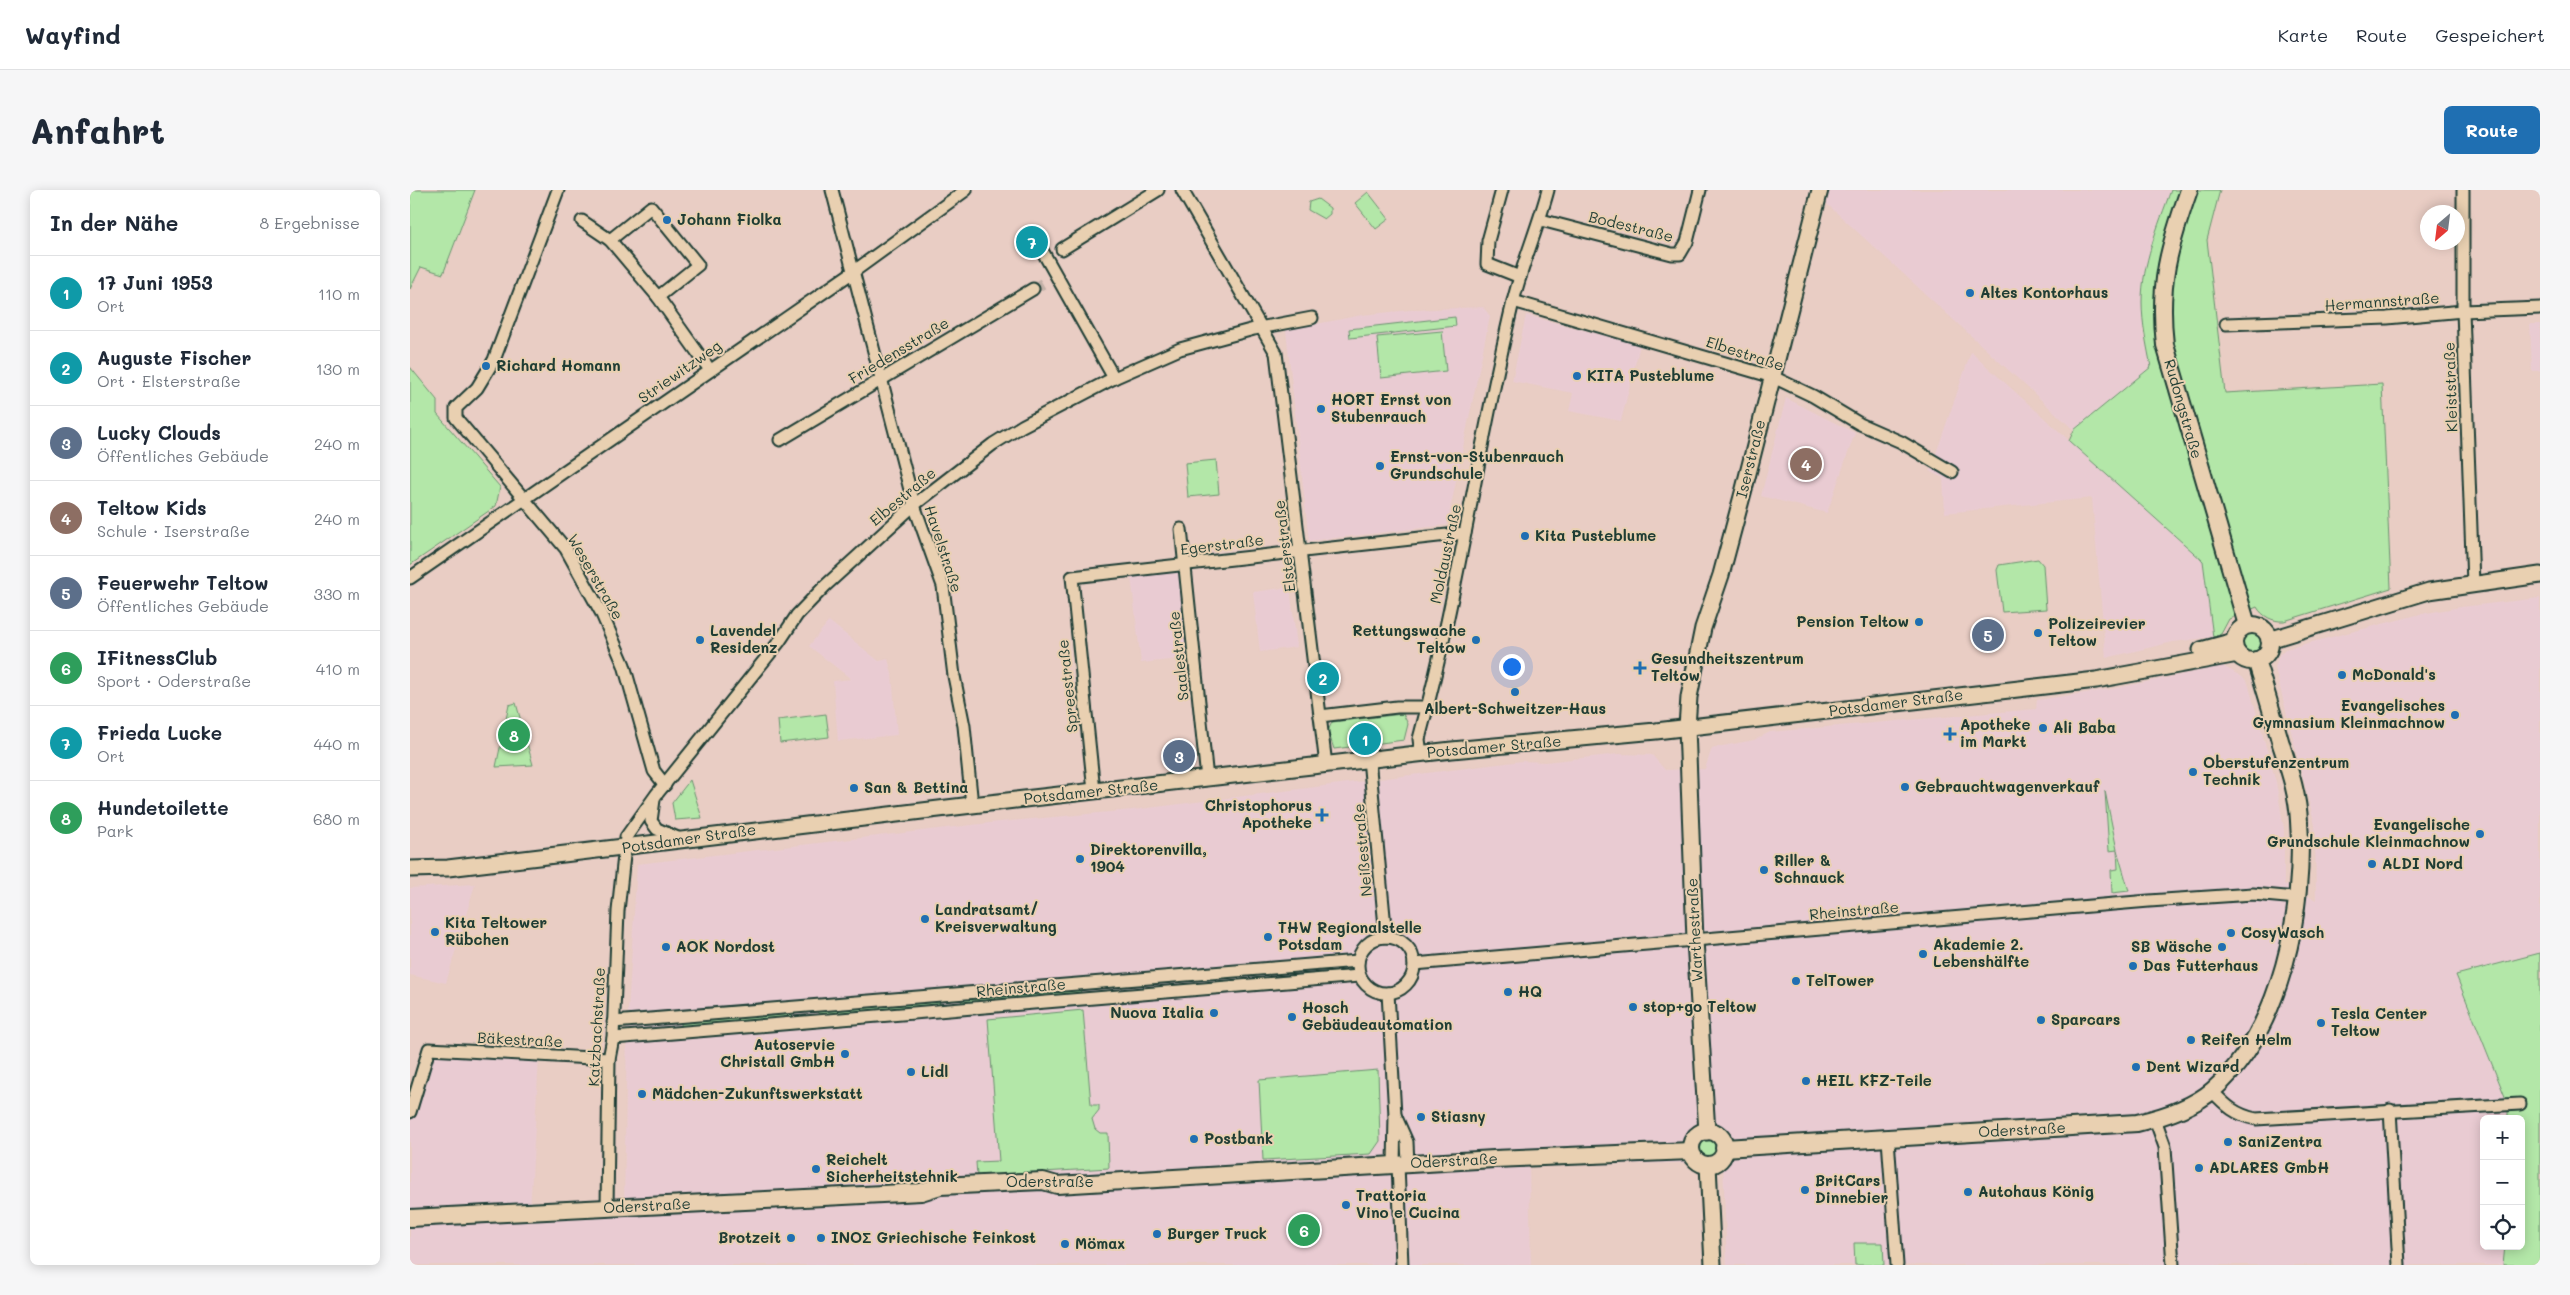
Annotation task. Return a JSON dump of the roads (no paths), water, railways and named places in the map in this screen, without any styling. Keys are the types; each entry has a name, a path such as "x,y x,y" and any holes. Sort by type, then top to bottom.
{"main road":[{"name":"Rudongstraße","path":"2189,190 2174,234 2164,279 2162,316 2165,345 2247,626"},
{"path":"2255,625 2263,629 2269,640 2267,652 2256,660 2246,660 2236,647 2238,631 2247,626 2255,625"},
{"name":"Oderstraße","path":"1724,1148 2119,1125 2155,1119 2193,1104 2212,1091 2228,1075 2250,1046 2276,989 2289,946 2297,898 2300,860 2300,819 2291,777 2256,660"},
{"path":"1707,1132 1721,1138 1724,1148 1718,1162 1708,1165 1698,1162 1691,1151 1694,1139 1707,1132"},
{"name":"Oderstraße","path":"410,1218 924,1191 940,1186 1043,1180 1057,1185 1400,1164 1691,1151"}],"street":[{"name":"Weserstraße","path":"558,190 494,360 477,388 456,408 456,418 566,549 601,612 624,665 654,771 665,785"},
{"name":"Havelstraße","path":"832,190 914,505 943,586 954,676 964,726 972,805"},
{"name":"Striewitzweg","path":"410,578 853,272 966,190"},
{"path":"1062,249 1158,190"},
{"name":"Elsterstraße","path":"1182,190 1276,353 1326,765"},
{"path":"1502,190 1488,241 1487,264 1520,277"},
{"path":"1513,301 1541,220 1548,190"},
{"name":"Iserstraße","path":"1687,727 1689,696 1703,628 1721,575 1820,190"},
{"name":"Kleiststraße","path":"2464,190 2463,312 2473,584"},
{"name":"Bodestraße","path":"1541,220 1672,254 1680,254 1687,242 1698,191"},
{"path":"610,240 651,207 698,265 658,297"},
{"path":"582,221 610,240 658,297 710,370"},
{"path":"1039,245 1114,378"},
{"path":"1045,282 1056,275"},
{"name":"Friedensstraße","path":"780,440 1033,289"},
{"name":"Elbestraße","path":"1513,301 1773,377 1813,396 1860,424 1901,442 1952,472"},
{"name":"Moldaustraße","path":"1421,754 1419,739 1465,534 1513,301"},
{"name":"Hermannstraße","path":"2226,324 2387,318 2540,308"},
{"name":"Elbestraße","path":"623,847 628,832 779,642 797,615 825,586 914,505 993,444 1114,378 1180,349 1261,328 1312,318"},
{"name":"Saalestraße","path":"1181,529 1207,779"},
{"name":"Egerstraße","path":"1072,577 1465,534"},
{"path":"2269,640 2429,591 2540,575"},
{"name":"Spreestraße","path":"1072,577 1094,791"},
{"name":"Potsdamer Straße","path":"410,869 448,868 1094,791 1421,754 1687,727 2042,686 2082,673 2217,646 2236,647"},
{"path":"1320,716 1397,707 1427,707"},
{"name":"Warthestraße","path":"1687,727 1695,940 1707,1132"},
{"name":"Neißestraße","path":"1370,760 1386,937"},
{"path":"655,797 651,821 657,829 681,839"},
{"name":"Katzbachstraße","path":"607,1208 609,1059 613,1038 623,847"},
{"name":"Rheinstraße","path":"1414,964 2149,901 2253,894 2297,898"},
{"path":"1386,937 1398,940 1407,947 1414,964 1411,978 1407,984 1388,993 1374,991 1363,982 1360,976 1358,961 1364,947 1378,938 1386,937"},
{"name":"Rheinstraße","path":"614,1022 1358,961"},
{"path":"1239,970 1240,986"},
{"name":"Rheinstraße","path":"613,1038 808,1020 1360,976"},
{"path":"1094,982 1096,997"},
{"path":"1388,993 1395,1115 1407,1142 1400,1164 1402,1265"},
{"path":"948,994 950,1009"},
{"path":"807,1005 808,1020"},
{"path":"676,1016 677,1031"},
{"name":"Bäkestraße","path":"410,1112 429,1049 539,1057 609,1059"},
{"path":"2212,1091 2227,1108 2239,1115 2256,1119 2488,1104 2520,1104"},
{"path":"2390,1110 2399,1265"},
{"path":"2155,1119 2165,1147 2173,1265"},
{"path":"1888,1139 1897,1265"},
{"path":"1708,1165 1713,1265"}],"tunnel":[{"path":"1033,289 1045,282"}],"place":[{"name":"Johann Fiolka","path":"667,220"},
{"name":"Frieda Lucke","path":"1032,242"},
{"name":"Altes Kontorhaus","path":"1970,293"},
{"name":"Richard Homann","path":"486,366"},
{"name":"KITA Pusteblume","path":"1577,376"},
{"name":"HORT Ernst von Stubenrauch","path":"1321,409"},
{"name":"Teltow Kids","path":"1806,464"},
{"name":"Ernst-von-Stubenrauch Grundschule","path":"1380,466"},
{"name":"Kita Pusteblume","path":"1525,536"},
{"name":"Pension Teltow","path":"1919,622"},
{"name":"Polizeirevier Teltow","path":"2038,633"},
{"name":"Feuerwehr Teltow","path":"1988,635"},
{"name":"Lavendel Residenz","path":"700,640"},
{"name":"Rettungswache Teltow","path":"1476,640"},
{"name":"Gesundheitszentrum Teltow","path":"1640,668"},
{"name":"McDonald's","path":"2342,675"},
{"name":"Auguste Fischer","path":"1323,678"},
{"name":"Albert-Schweitzer-Haus","path":"1515,692"},
{"name":"Evangelisches Gymnasium Kleinmachnow","path":"2455,715"},
{"name":"Ali Baba","path":"2043,728"},
{"name":"Apotheke im Markt","path":"1950,734"},
{"name":"Hundetoilette","path":"514,735"},
{"name":"17 Juni 1953","path":"1365,739"},
{"name":"Lucky Clouds","path":"1179,756"},
{"name":"Oberstufenzentrum Technik","path":"2193,772"},
{"name":"Gebrauchtwagenverkauf","path":"1905,787"},
{"name":"San & Bettina","path":"854,788"},
{"name":"Christophorus Apotheke","path":"1322,815"},
{"name":"Evangelische Grundschule Kleinmachnow","path":"2480,834"},
{"name":"Direktorenvilla, 1904","path":"1080,859"},
{"name":"ALDI Nord","path":"2372,864"},
{"name":"Riller & Schnauck","path":"1764,870"},
{"name":"Landratsamt/ Kreisverwaltung","path":"925,919"},
{"name":"Kita Teltower Rübchen","path":"435,932"},
{"name":"CosyWasch","path":"2231,933"},
{"name":"THW Regionalstelle Potsdam","path":"1268,937"},
{"name":"AOK Nordost","path":"666,947"},
{"name":"SB Wäsche","path":"2222,947"},
{"name":"Akademie 2. Lebenshälfte","path":"1923,954"},
{"name":"Das Futterhaus","path":"2133,966"},
{"name":"TelTower","path":"1796,981"},
{"name":"HQ","path":"1508,992"},
{"name":"stop+go Teltow","path":"1633,1007"},
{"name":"Nuova Italia","path":"1214,1013"},
{"name":"Hosch Gebäudeautomation","path":"1292,1017"},
{"name":"Sparcars","path":"2041,1020"},
{"name":"Tesla Center Teltow","path":"2321,1023"},
{"name":"Reifen Helm","path":"2191,1040"},
{"name":"Autoservie Christall GmbH","path":"845,1054"},
{"name":"Dent Wizard","path":"2136,1067"},
{"name":"Lidl","path":"911,1072"},
{"name":"HEIL KFZ-Teile","path":"1806,1081"},
{"name":"Mädchen-Zukunftswerkstatt","path":"642,1094"},
{"name":"Stiasny","path":"1421,1117"},
{"name":"Postbank","path":"1194,1139"},
{"name":"SaniZentra","path":"2228,1142"},
{"name":"ADLARES GmbH","path":"2199,1168"},
{"name":"Reichelt Sicherheitstehnik","path":"816,1169"},
{"name":"BritCars Dinnebier","path":"1805,1190"},
{"name":"Autohaus König","path":"1968,1192"},
{"name":"Trattoria Vino e Cucina","path":"1346,1205"},
{"name":"IFitnessClub","path":"1304,1230"},
{"name":"Burger Truck","path":"1157,1234"},
{"name":"Brotzeit","path":"791,1238"},
{"name":"INOΣ Griechische Feinkost","path":"821,1238"},
{"name":"Mömax","path":"1065,1244"}]}
